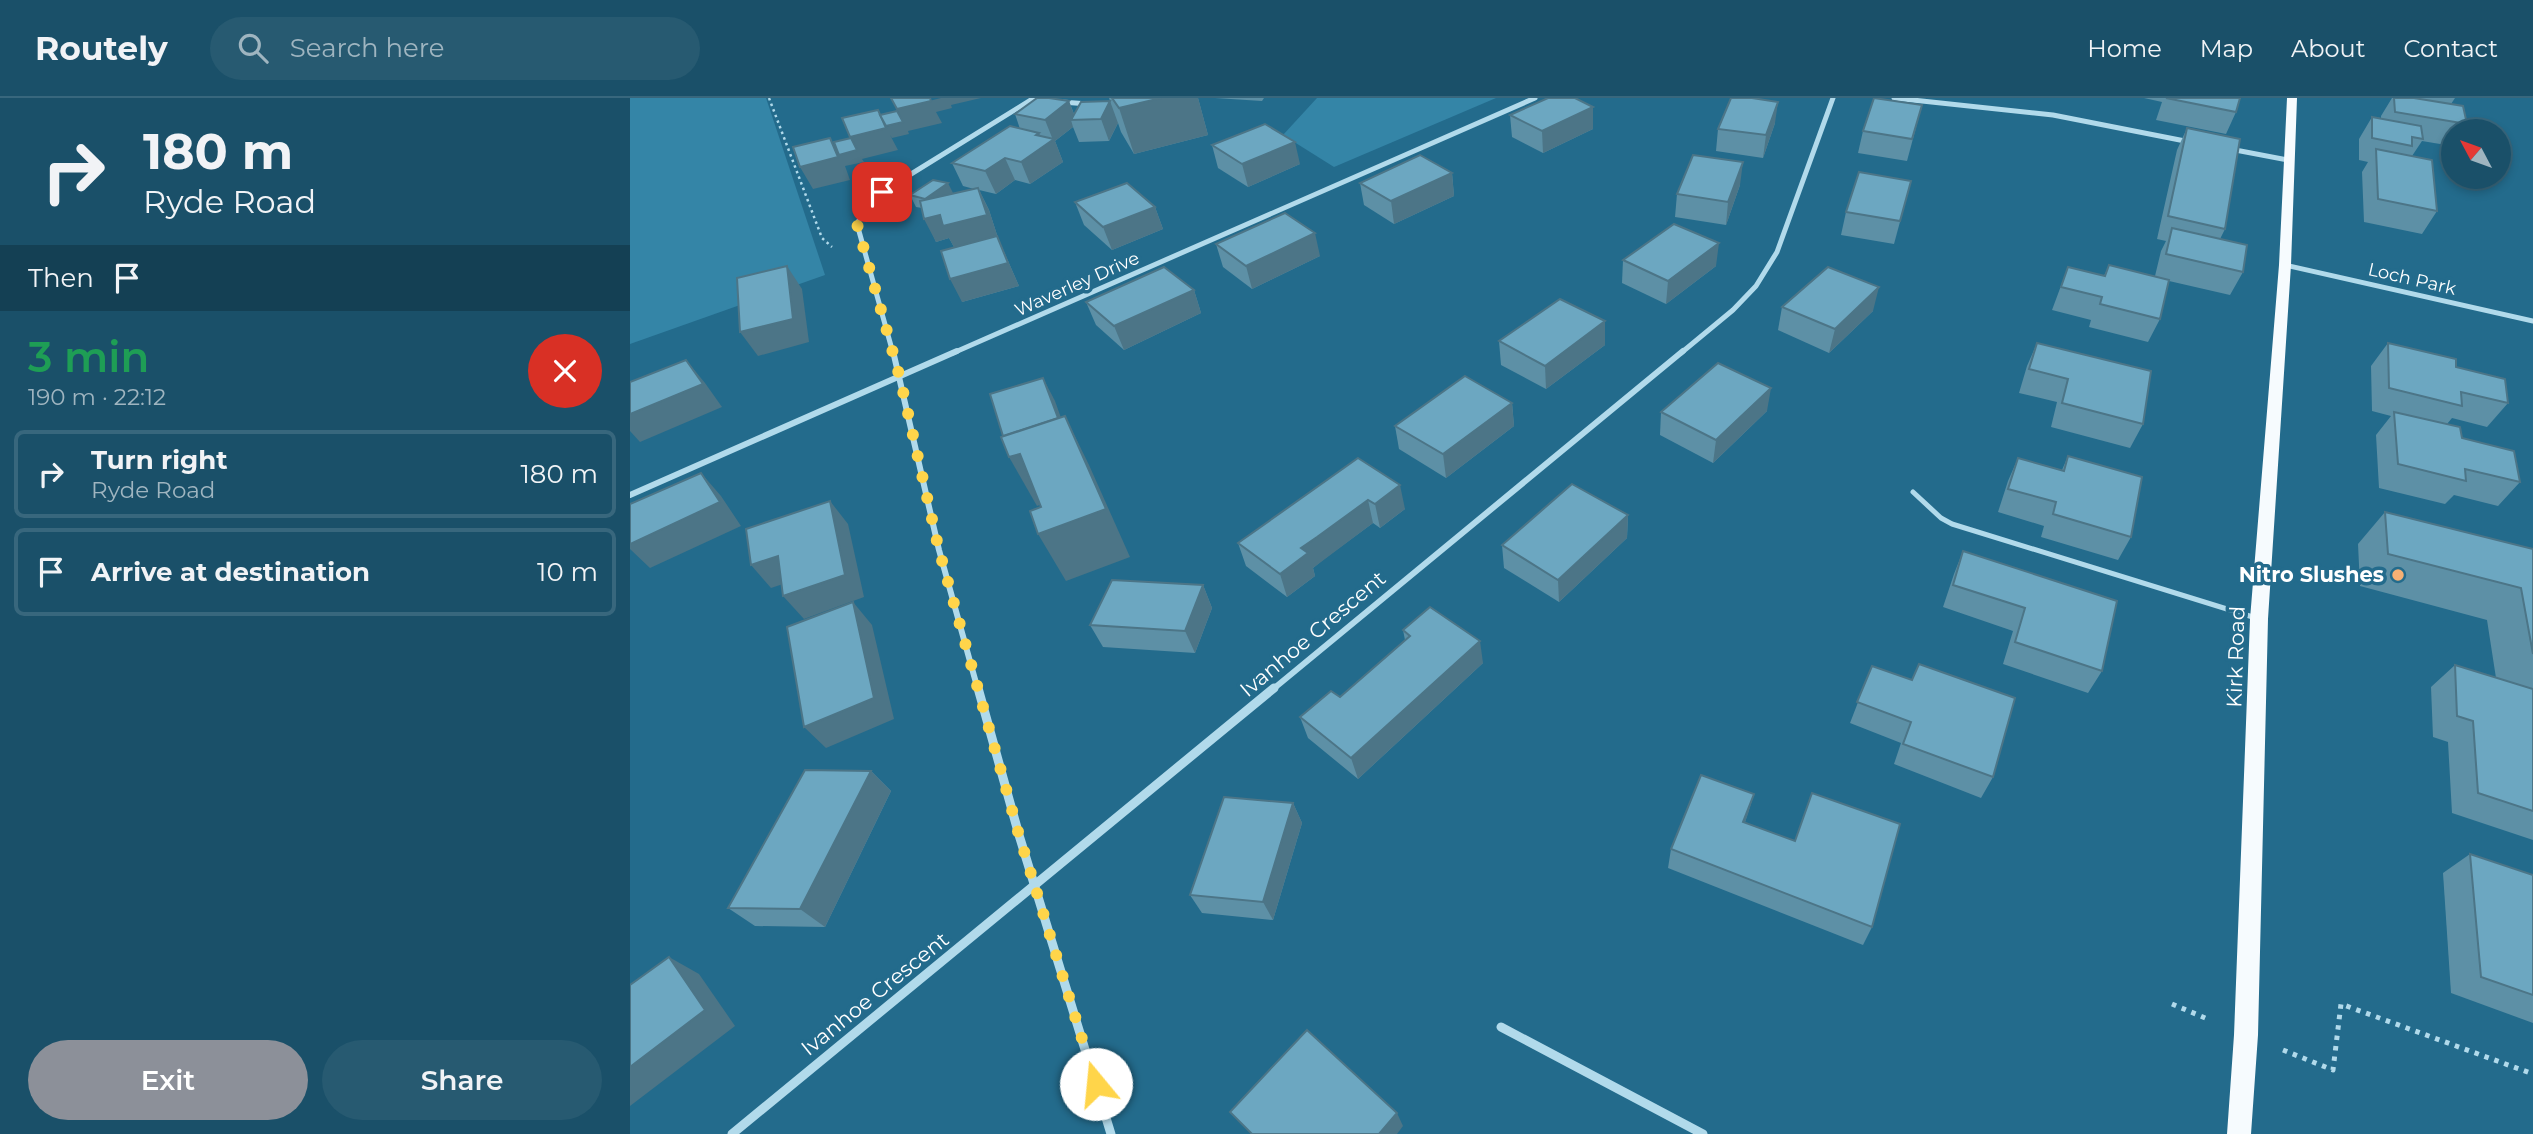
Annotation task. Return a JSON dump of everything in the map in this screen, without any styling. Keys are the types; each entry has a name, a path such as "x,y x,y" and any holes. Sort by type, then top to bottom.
{"main road":[{"name":"Kirk Road","path":"2239,1134 2246,1035 2259,619 2285,265 2292,98"}],"street":[{"name":"Waverley Drive","path":"630,495 1535,98"},
{"name":"Ivanhoe Crescent","path":"732,1134 1732,310 1756,286 1777,252 1833,98"},
{"path":"1894,98 2053,115 2192,142"},
{"path":"1041,101 1032,99 882,192 865,209 857,224 900,378 939,550 1035,886 1111,1134"},
{"path":"1053,101 1094,104"},
{"path":"2219,147 2288,160"},
{"name":"Loch Park","path":"2285,265 2533,321"},
{"path":"1502,1027 1703,1134"}],"lane":[{"path":"1913,492 1941,518 1952,524 2259,619"}],"path":[{"path":"769,98 822,238 873,281"},
{"path":"2172,1004 2333,1070 2341,1004 2533,1074"}],"shaded area":[{"path":"630,98 766,98 825,275 630,344"},
{"path":"1317,98 1496,98 1334,167 1283,135"}],"building":[{"path":"891,98 930,98 931,101 897,109"},
{"path":"1037,98 1069,101 1045,120 1015,114"},
{"path":"1112,98 1161,98 1119,108"},
{"path":"1548,98 1575,98 1593,107 1542,131 1510,115"},
{"path":"1731,98 1778,102 1766,135 1718,129"},
{"path":"1874,98 1922,105 1912,139 1863,131"},
{"path":"2166,98 2240,98 2236,112"},
{"path":"2394,98 2414,98 2463,106 2466,119 2441,120 2395,112"},
{"path":"1110,101 1101,119 1071,120 1081,102"},
{"path":"878,110 886,128 850,137 842,118"},
{"path":"897,111 903,122 886,126 880,115"},
{"path":"2372,117 2421,126 2423,139 2412,137 2412,146 2372,138"},
{"path":"1265,124 1295,142 1242,164 1212,145"},
{"path":"1010,126 1054,139 1021,162 1005,158 985,171 952,163"},
{"path":"2187,128 2240,139 2225,229 2168,216"},
{"path":"830,138 838,157 800,167 793,147"},
{"path":"851,138 857,150 839,155 834,142"},
{"path":"2376,149 2432,160 2437,211 2378,199"},
{"path":"1420,155 1452,173 1391,201 1360,183"},
{"path":"1693,155 1743,162 1728,202 1677,194"},
{"path":"1859,172 1911,181 1900,221 1846,212"},
{"path":"933,180 948,183 925,199 910,195"},
{"path":"1127,183 1155,207 1103,227 1075,202"},
{"path":"978,188 987,215 943,226 940,215 924,219 920,201"},
{"path":"1285,213 1315,233 1246,266 1216,244"},
{"path":"1674,224 1719,243 1668,281 1623,260"},
{"path":"2172,228 2247,245 2243,272 2166,254"},
{"path":"997,236 1008,263 950,279 941,251"},
{"path":"2109,265 2169,280 2160,319 2100,304 2102,297 2061,287 2068,267 2105,276"},
{"path":"787,266 793,319 740,332 737,278"},
{"path":"1164,267 1194,290 1114,326 1086,302"},
{"path":"1828,267 1879,287 1835,329 1782,307"},
{"path":"1560,299 1605,321 1545,366 1499,341"},
{"path":"2037,343 2151,371 2143,424 2062,403 2068,379 2029,369"},
{"path":"2388,343 2456,359 2456,367 2505,379 2508,403 2461,392 2462,406 2389,388"},
{"path":"686,360 703,384 630,414 630,382"},
{"path":"1718,363 1771,388 1716,440 1661,412"},
{"path":"1465,376 1512,403 1443,454 1395,426"},
{"path":"1043,378 1058,418 1003,436 990,394"},
{"path":"2394,412 2460,427 2462,438 2514,451 2520,482 2465,469 2466,481 2398,464"},
{"path":"1065,416 1106,509 1038,534 1030,511 1041,507 1020,454 1009,457 1001,437"},
{"path":"2068,456 2142,477 2131,537 2053,514 2056,502 2008,489 2018,458 2064,471"},
{"path":"1358,458 1400,485 1375,504 1368,500 1301,548 1308,553 1280,574 1238,543"},
{"path":"701,473 720,502 630,544 630,504"},
{"path":"1572,484 1628,515 1558,580 1502,545"},
{"path":"830,501 845,575 783,596 778,556 751,565 746,529"},
{"path":"2385,512 2533,549 2533,654 2521,588 2388,554"},
{"path":"1963,551 2117,601 2102,671 2015,642 2025,608 1953,585"},
{"path":"1112,580 1203,585 1185,631 1090,625"},
{"path":"853,602 874,698 804,727 787,627"},
{"path":"1430,607 1480,641 1351,758 1300,717 1331,691 1340,697 1410,636 1403,630"},
{"path":"1919,664 2015,698 1993,777 1903,744 1911,722 1857,702 1872,666 1912,680"},
{"path":"2455,665 2533,689 2533,811 2478,793 2473,721 2457,716"},
{"path":"805,770 871,771 800,909 728,908"},
{"path":"1701,775 1754,794 1743,822 1795,841 1812,793 1900,824 1872,927 1671,849"},
{"path":"1224,797 1293,803 1263,902 1190,895"},
{"path":"2470,854 2533,875 2533,995 2481,977"},
{"path":"669,957 705,1010 630,1067 630,985"},
{"path":"1307,1030 1397,1113 1379,1134 1252,1134 1230,1112"}],"place":[{"name":"Nitro Slushes","path":"2398,575"}],"route":[{"path":"882,192 865,209 857,224 900,378 939,550 1019,835 1096,1084"}]}
